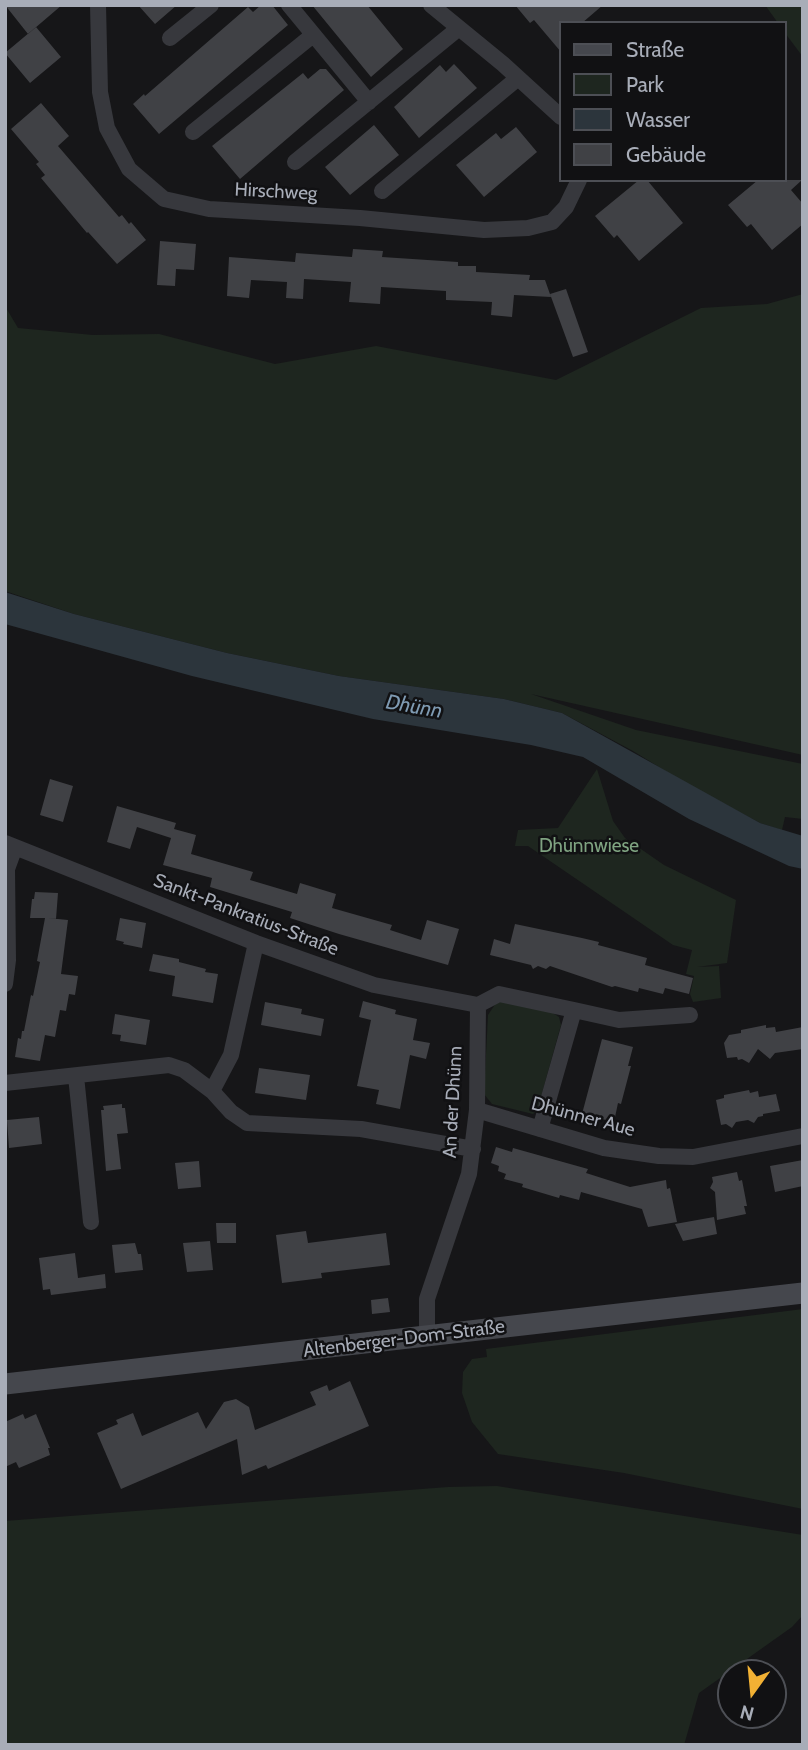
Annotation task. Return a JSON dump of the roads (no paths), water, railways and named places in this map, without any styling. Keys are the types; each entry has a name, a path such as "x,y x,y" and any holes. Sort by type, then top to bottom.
{"main road":[{"name":"Altenberger-Dom-Straße","path":"5,1384 803,1293"}],"street":[{"name":"Hirschweg","path":"98,5 100,92 107,128 129,169 164,199 209,209 360,218 484,230 528,228 552,222 566,207 578,182"},
{"path":"170,38 211,5"},
{"path":"289,5 369,102"},
{"path":"431,5 560,116"},
{"name":"Hirschweg","path":"295,162 459,28"},
{"path":"193,132 313,35"},
{"path":"382,191 518,78"},
{"path":"5,984 8,960 10,845"},
{"name":"Sankt-Pankratius-Straße","path":"10,845 256,943 374,985 478,1005"},
{"path":"212,1091 231,1055 256,943"},
{"path":"478,1005 499,994 618,1020 690,1015"},
{"name":"An der Dhünn","path":"427,1337 427,1300 469,1174 477,1110 478,1005"},
{"path":"541,1129 574,1010"},
{"path":"5,1083 169,1065 184,1070 247,1123 361,1129 472,1149"},
{"path":"76,1076 91,1222"},
{"name":"Dhünner Aue","path":"477,1110 604,1148 659,1156 693,1157 803,1136"}],"water":[{"name":"Dhünn","path":"5,592 74,614 227,653 339,676 504,699 562,713 760,823 803,836 803,869 789,866 689,819 583,757 531,745 373,719 192,676 5,624"}],"park label":[{"name":"Dhünnwiese","path":"589,846"}]}
